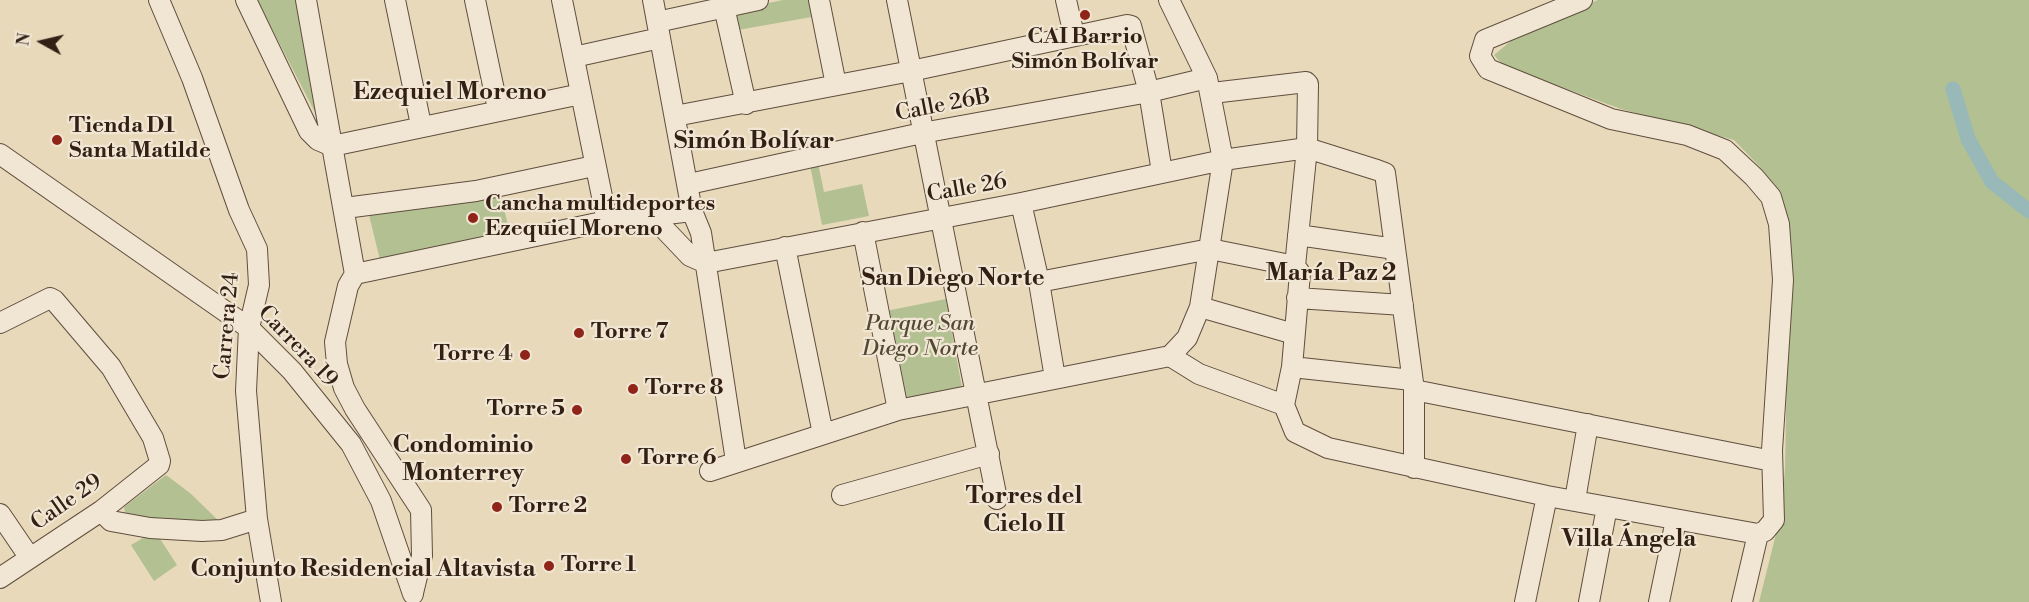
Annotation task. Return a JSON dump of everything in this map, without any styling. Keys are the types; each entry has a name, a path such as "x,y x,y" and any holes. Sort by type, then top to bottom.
{"street":[{"name":"Carrera 24","path":"159,0 192,78 239,210 257,249 259,285 249,328 246,391 257,519 272,602"},
{"path":"246,0 309,131 318,140 332,146 581,94"},
{"path":"306,0 355,274 348,286 335,342 337,364 344,388 355,409 421,510 422,556 414,598"},
{"path":"395,0 421,126"},
{"path":"476,0 498,110"},
{"path":"562,0 607,221"},
{"path":"653,0 692,211 701,233 736,461"},
{"path":"574,57 724,7 758,0"},
{"path":"819,0 836,85"},
{"path":"897,0 997,498"},
{"path":"1066,0 1074,35"},
{"path":"710,471 898,410 976,392 1170,356 1187,338 1200,307 1223,160 1209,86 1169,0"},
{"path":"1414,468 1413,385 1385,173 1307,147 1295,266 1300,273 1292,367 1284,405 1295,432 1328,448 1414,468 1676,520 1758,534 1765,531 1774,520 1772,461 1783,280 1779,224 1771,197 1754,177 1725,150 1687,135 1611,119 1488,69 1480,56 1485,40 1582,0"},
{"path":"724,7 746,104"},
{"path":"675,116 911,71 1074,35 1131,26 1149,92 1162,172"},
{"name":"Calle 26B","path":"688,184 922,133 1149,92 1209,86 1307,83 1307,147"},
{"name":"Calle 26","path":"706,263 1021,204 1223,160 1307,147"},
{"name":"Carrera 19","path":"0,154 249,328 292,371 351,444 381,501 414,598"},
{"path":"345,208 476,191 594,166"},
{"path":"1021,204 1039,282 1055,378"},
{"path":"355,274 607,221 692,211"},
{"path":"652,216 690,256 706,263"},
{"path":"863,232 898,410"},
{"path":"1298,235 1395,249"},
{"path":"785,247 823,434"},
{"path":"1039,282 1210,249 1295,266"},
{"name":"Calle 29","path":"0,323 50,298 111,367 153,438 160,461 159,465 101,511 0,578"},
{"path":"1297,298 1403,306"},
{"path":"1200,307 1294,334"},
{"path":"1170,356 1199,374 1284,405"},
{"path":"1292,367 1413,385 1588,424 1772,461"},
{"path":"1575,500 1588,424"},
{"path":"842,495 989,454"},
{"path":"1526,602 1547,496"},
{"path":"1588,602 1607,507"},
{"path":"101,511 111,521 150,528 202,531 222,530 257,519"},
{"path":"0,514 30,558"},
{"path":"1659,602 1676,520"},
{"path":"1742,602 1758,534"}],"green space":[{"path":"257,0 302,0 320,122"},
{"path":"783,0 813,0 817,16 738,30 734,10"},
{"path":"1598,0 2029,0 2029,602 1759,602 1781,514 1785,469 1789,253 1778,199 1761,168 1734,140 1621,109 1504,66 1494,55 1524,30"},
{"path":"818,163 824,192 862,184 869,216 822,225 810,165"},
{"path":"500,191 510,234 380,260 367,207"},
{"name":"Parque San Diego Norte","path":"946,299 962,388 900,407 881,312"},
{"path":"166,475 190,493 221,523 126,518 124,507"},
{"path":"155,531 177,565 154,581 131,545"}],"waterway":[{"path":"1953,89 1968,139 1992,182 2029,211"}],"place":[{"name":"CAI Barrio Simón Bolívar","path":"1085,15"},
{"name":"Tienda D1 Santa Matilde","path":"57,140"},
{"name":"Cancha multideportes Ezequiel Moreno","path":"473,218"},
{"name":"Torre 7","path":"579,333"},
{"name":"Torre 4","path":"525,355"},
{"name":"Torre 8","path":"633,389"},
{"name":"Torre 5","path":"577,410"},
{"name":"Torre 6","path":"626,459"},
{"name":"Torre 2","path":"497,507"},
{"name":"Torre 1","path":"549,566"}],"district":[{"name":"Ezequiel Moreno","path":"450,93"},
{"name":"Simón Bolívar","path":"754,142"},
{"name":"María Paz 2","path":"1331,274"},
{"name":"San Diego Norte","path":"953,279"},
{"name":"Condominio Monterrey","path":"463,460"},
{"name":"Torres del Cielo II","path":"1024,511"},
{"name":"Villa Ángela","path":"1629,540"},
{"name":"Conjunto Residencial Altavista","path":"363,570"}]}
